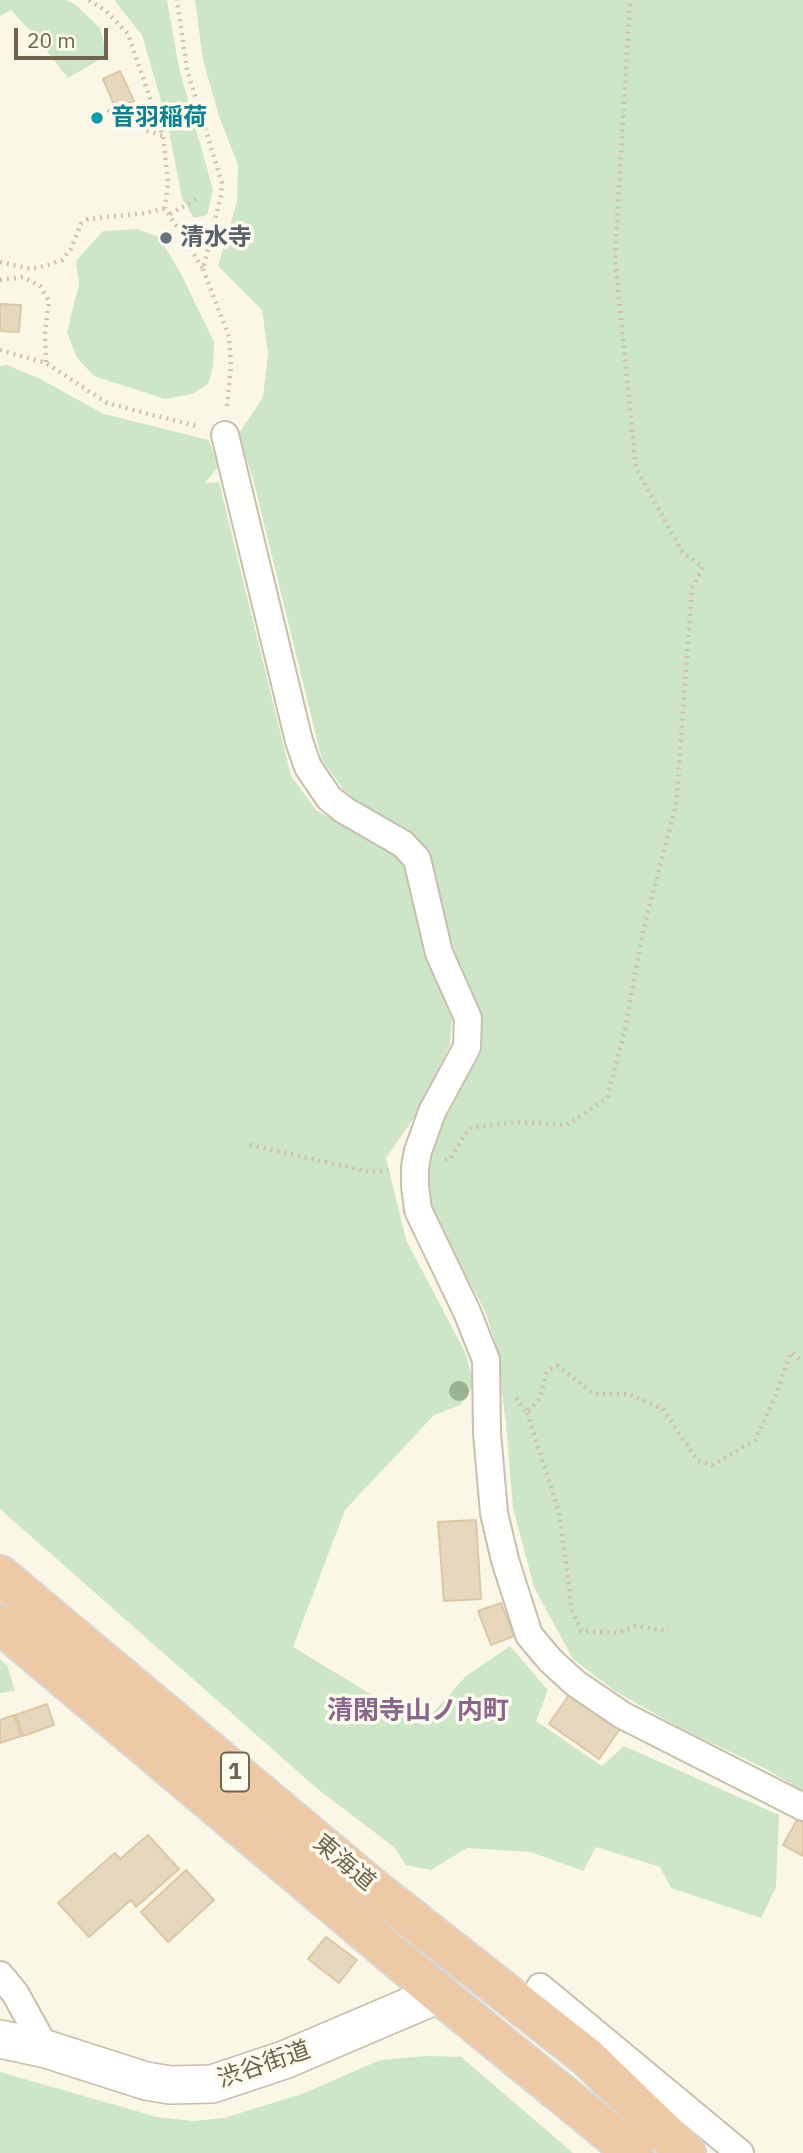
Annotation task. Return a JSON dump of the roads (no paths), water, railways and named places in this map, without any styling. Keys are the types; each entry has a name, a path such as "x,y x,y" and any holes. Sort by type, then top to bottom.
{"highway":[{"name":"東海道","path":"0,1575 374,1889 587,2057 687,2153"},
{"name":"東海道","path":"0,1624 439,1994 634,2153"}],"main road":[{"name":"渋谷街道","path":"0,2039 46,2049 146,2081 170,2085 212,2084 284,2060 439,1994"}],"street":[{"path":"225,435 299,741 308,767 329,798 403,845 417,859 439,953 468,1018 467,1047 432,1112 415,1167 418,1210 467,1312 486,1360 487,1433 494,1513 505,1560 529,1635 550,1660 575,1683 622,1715 803,1807"},
{"path":"0,1975 15,1993 46,2049"},
{"path":"540,1987 740,2153"}],"place":[{"name":"音羽稲荷","path":"97,118"},
{"name":"清水寺","path":"166,238"}],"district":[{"name":"清閑寺山ノ内町","path":"418,1711"}]}
